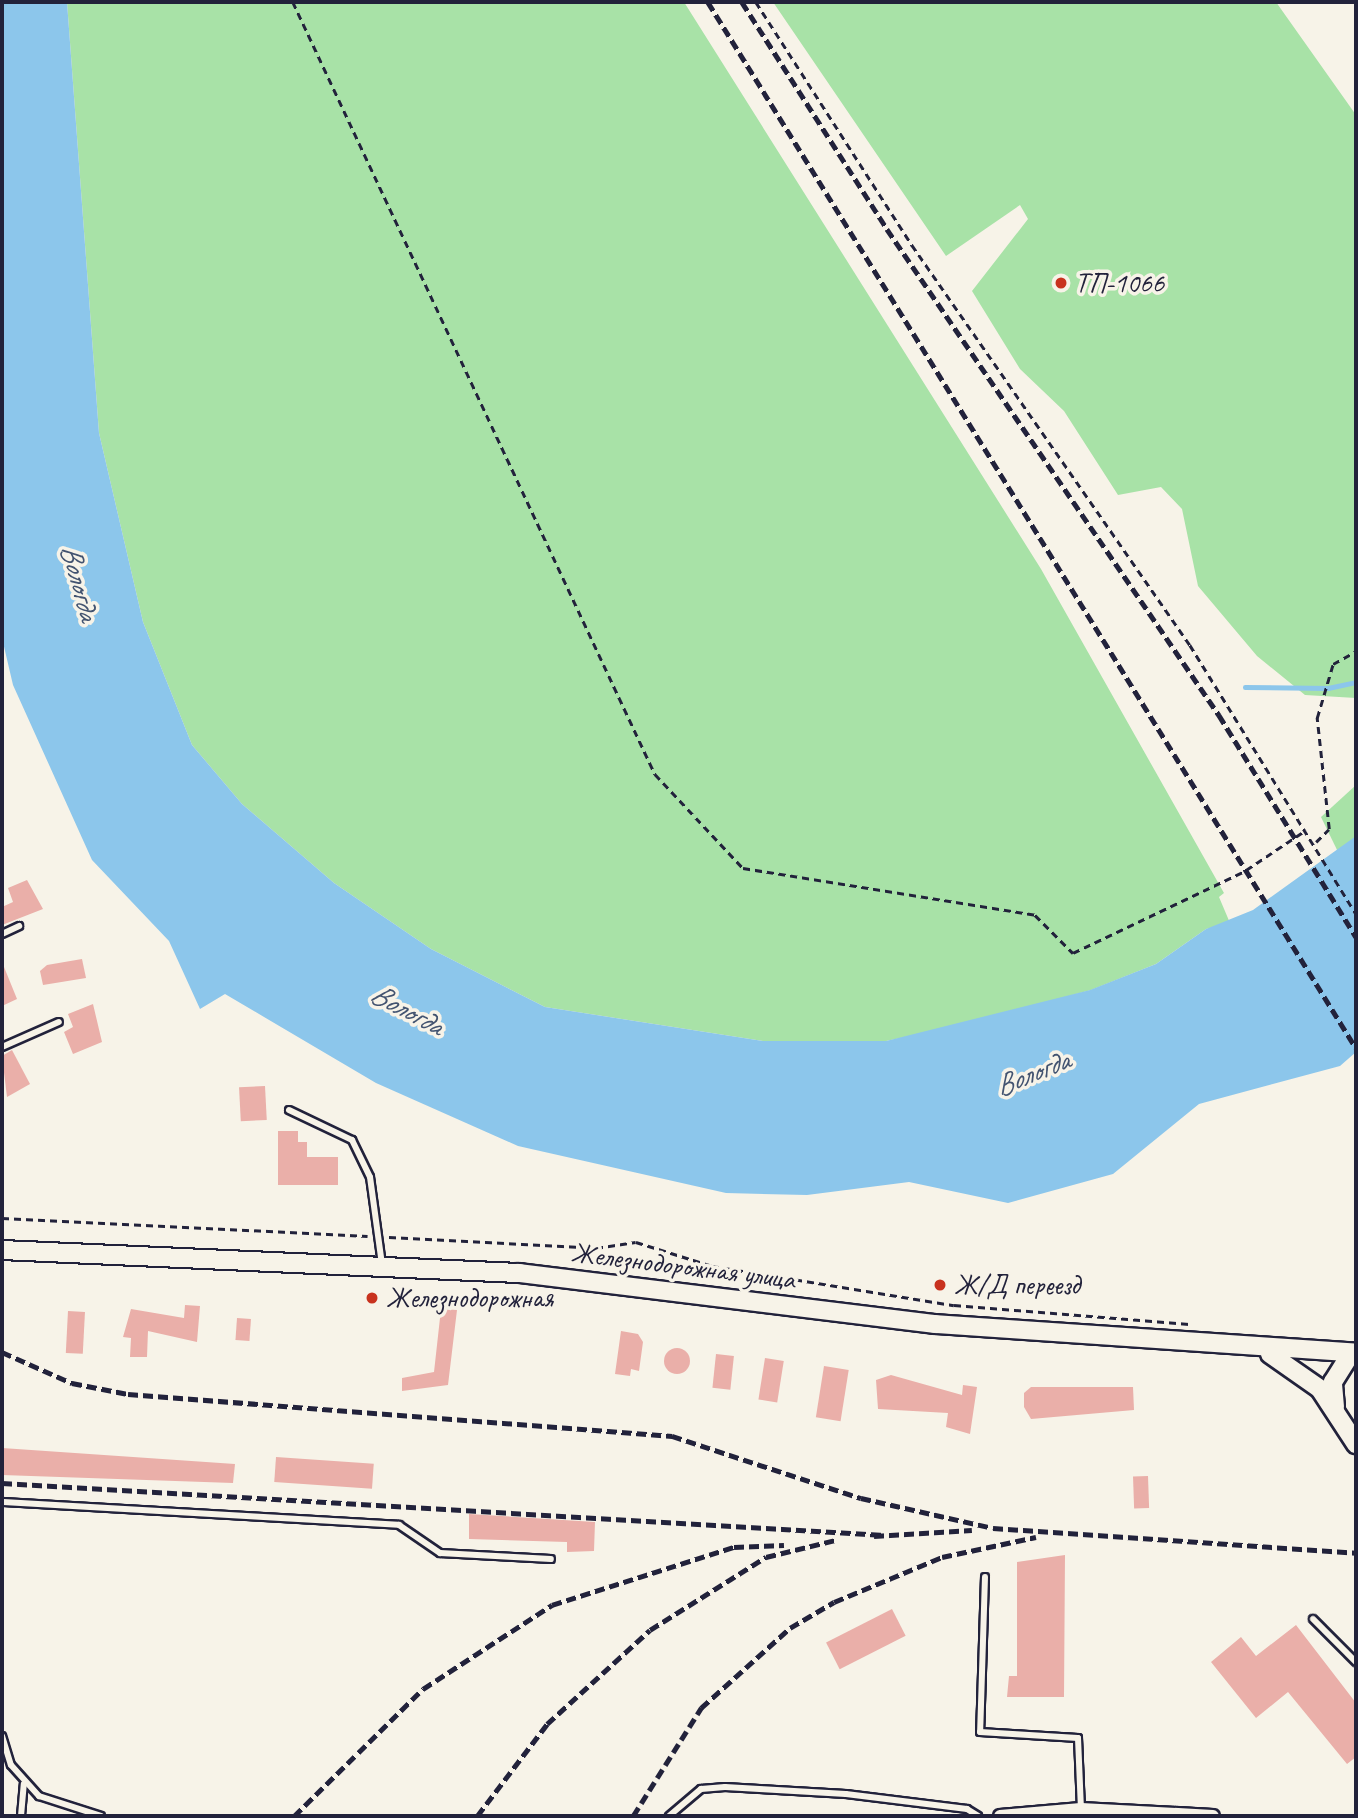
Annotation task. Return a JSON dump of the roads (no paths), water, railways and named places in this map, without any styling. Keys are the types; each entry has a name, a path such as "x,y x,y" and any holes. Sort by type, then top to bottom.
{"main road":[{"name":"Железнодорожная улица","path":"2,1250 382,1267 593,1280 925,1323 1257,1350 1353,1353"},
{"path":"1257,1350 1301,1371 1336,1410 1356,1444"},
{"path":"1336,1410 1333,1382 1353,1353"}],"street":[{"path":"1000,1816 1081,1809 1213,1816"}],"lane":[{"path":"2,934 19,926"},
{"path":"2,1047 59,1022"},
{"path":"289,1111 352,1140 370,1177 382,1267"},
{"path":"2,1502 399,1525 440,1553 551,1559"},
{"path":"985,1577 980,1732 1078,1738 1081,1809"},
{"path":"1313,1619 1356,1662"},
{"path":"2,1735 24,1784 39,1796 101,1816"},
{"path":"21,1816 24,1784"},
{"path":"669,1816 701,1789 725,1787 846,1794 967,1810 978,1816"}],"water":[{"name":"Вологда","path":"2,2 67,2 99,433 143,622 192,745 242,804 334,883 431,949 545,1007 763,1041 886,1041 1090,990 1156,964 1206,929 1253,910 1356,836 1356,1052 1340,1066 1199,1104 1113,1174 1008,1203 909,1182 807,1195 726,1193 518,1146 376,1083 225,994 200,1009 169,941 92,860 13,685 2,638"}],"waterway":[{"path":"1245,687 1328,688 1356,682"}],"railway":[{"path":"708,2 1356,1048"},
{"path":"742,2 887,229 1219,715 1356,937"},
{"path":"2,1352 72,1383 128,1394 672,1436 861,1498 993,1528 1356,1553"},
{"path":"2,1483 884,1535"},
{"path":"874,1536 972,1530"},
{"path":"633,1816 701,1708 790,1628 834,1602 942,1557 1036,1537"},
{"path":"477,1816 547,1724 650,1630 766,1557 836,1540"},
{"path":"294,1816 423,1689 552,1605 734,1547 784,1545"}],"place":[{"name":"ТП-1066","path":"1061,283"},
{"name":"Ж/Д переезд","path":"940,1285"},
{"name":"Железнодорожная","path":"372,1298"}]}
